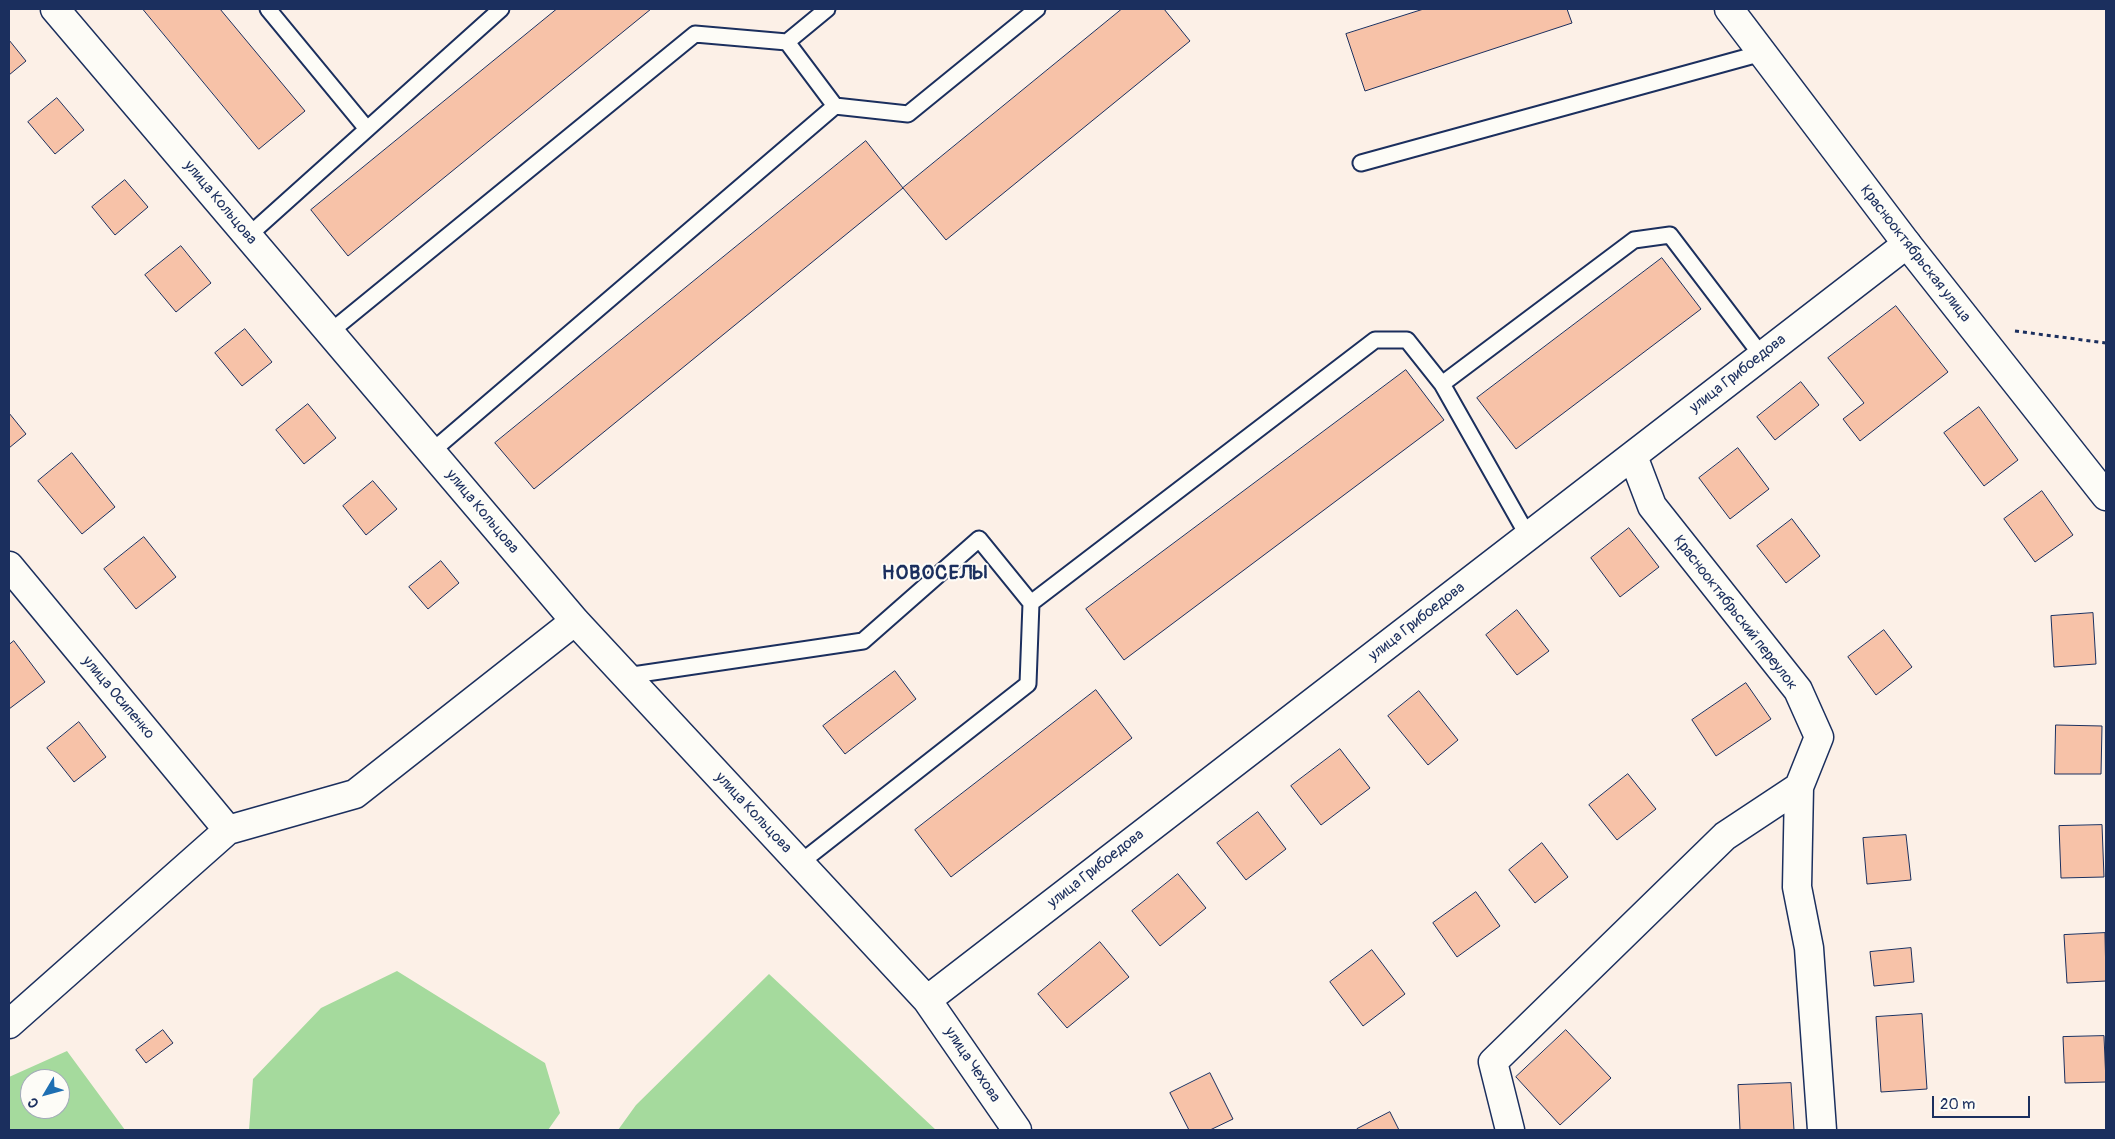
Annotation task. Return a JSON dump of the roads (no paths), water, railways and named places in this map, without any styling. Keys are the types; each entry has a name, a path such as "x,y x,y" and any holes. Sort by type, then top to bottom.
{"street":[{"name":"улица Кольцова","path":"55,9 575,620 927,1000"},
{"name":"Краснооктябрьская улица","path":"1729,9 1907,244 2106,496"},
{"name":"улица Грибоедова","path":"927,1000 1907,244"},
{"name":"Краснооктябрьский переулок","path":"1632,456 1652,506 1798,690 1819,737 1799,787 1797,887 1809,948 1822,1130"},
{"name":"улица Осипенко","path":"9,566 228,830"},
{"path":"9,1024 228,830 355,794 575,620"},
{"path":"1510,1130 1493,1062 1725,836 1799,787"},
{"name":"улица Чехова","path":"927,1000 1017,1130"}],"lane":[{"path":"268,9 367,129"},
{"path":"248,236 501,9"},
{"path":"330,332 695,34 787,42 827,9"},
{"path":"431,452 835,106 908,114 1037,9"},
{"path":"787,42 835,106"},
{"path":"1361,163 1762,53"},
{"path":"1442,384 1634,240 1670,235 1762,356"},
{"path":"1030,603 1375,340 1408,340 1442,384 1528,536"},
{"path":"626,676 863,641 979,539 1030,603 1028,684 800,863"}],"district":[{"name":"НОВОСЕЛЫ","path":"935,574"}]}
